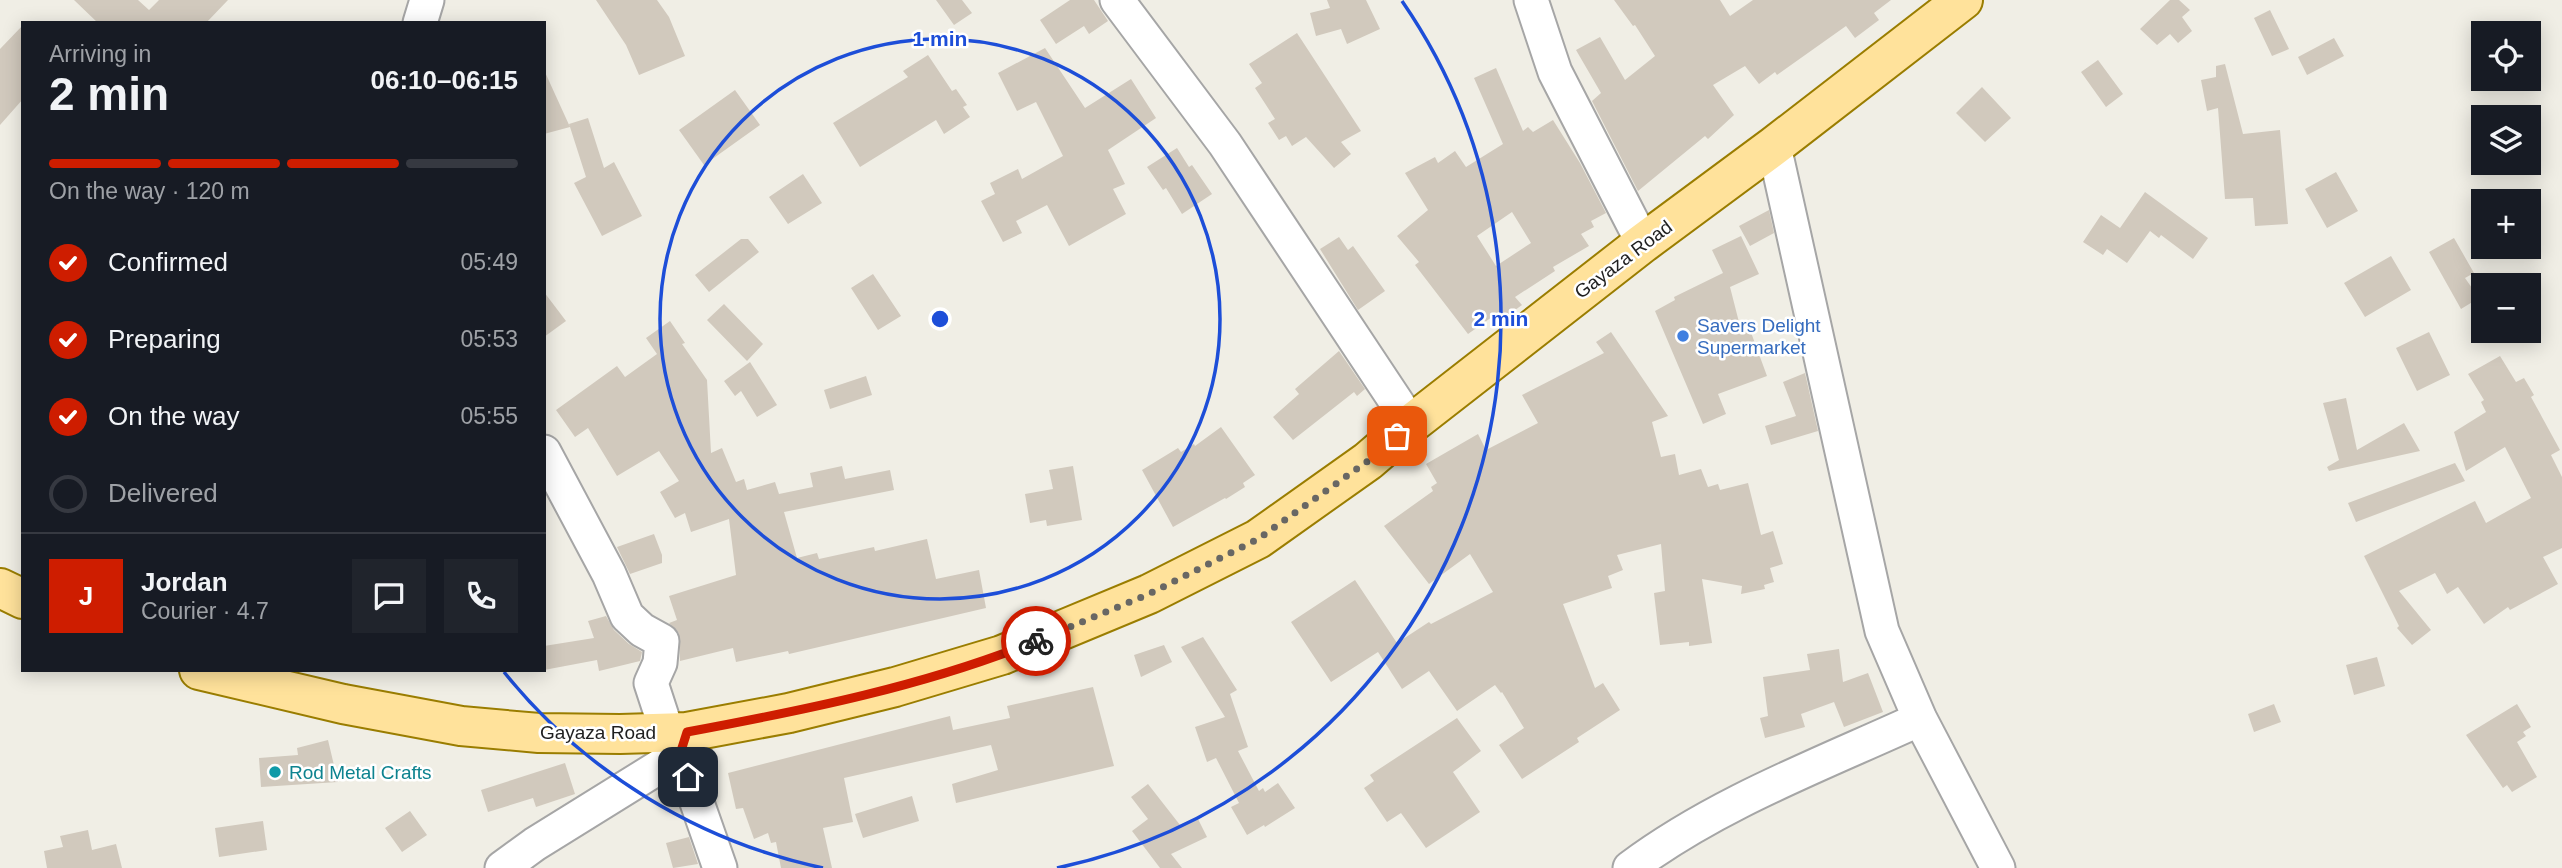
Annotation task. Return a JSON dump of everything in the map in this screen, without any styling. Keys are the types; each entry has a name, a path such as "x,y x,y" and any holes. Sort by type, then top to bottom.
{"main road":[{"name":"Gayaza Road","path":"207,672 343,704 461,726 539,733 620,734 678,739 895,687 989,659 1149,594 1258,539 1368,461 1411,424 1643,243 1963,0"},
{"path":"0,587 21,598"}],"street":[{"path":"420,21 427,0"},
{"path":"1117,0 1225,145 1411,424"},
{"path":"1531,0 1555,72 1643,243"},
{"path":"1774,146 1882,631 1920,719 1998,868"},
{"path":"546,456 604,563 627,616 642,630 662,641 660,663 651,683 678,739 720,868"},
{"path":"1630,868 1682,832 1720,811 1920,719"},
{"path":"502,868 678,739"}],"building":[{"path":"74,0 138,0 149,10 159,0 228,0 208,21 96,21"},
{"path":"596,0 657,0 669,17 685,56 639,75 626,45"},
{"path":"936,0 962,0 972,13 954,25"},
{"path":"1070,0 1094,0 1108,21 1089,34 1084,26 1056,44 1040,20"},
{"path":"1327,0 1366,0 1380,29 1347,44 1341,29 1316,36 1310,13 1330,8"},
{"path":"1614,0 1720,0 1730,16 1753,0 1891,0 1874,13 1879,20 1855,38 1846,26 1777,75 1775,72 1759,84 1745,66 1713,85 1734,115 1708,139 1705,136 1638,191 1592,101 1601,93 1576,50 1600,37 1625,80 1655,56 1635,25 1633,26"},
{"path":"2170,0 2179,0 2190,10 2182,17 2192,31 2178,43 2170,34 2157,45 2140,29"},
{"path":"2270,10 2289,49 2272,56 2254,18"},
{"path":"21,27 21,101 0,125 0,49"},
{"path":"1297,33 1361,131 1341,142 1351,154 1334,168 1306,137 1292,146 1286,136 1279,140 1268,123 1275,119 1255,88 1262,83 1249,64"},
{"path":"2334,38 2344,56 2307,75 2298,57"},
{"path":"1045,48 1085,108 1131,79 1156,118 1108,150 1125,184 1113,189 1126,214 1069,246 1047,205 1016,221 1022,233 1003,242 981,201 995,194 990,183 1018,169 1022,179 1063,156 1036,102 1017,111 998,73"},
{"path":"928,55 952,91 956,89 967,105 963,107 970,117 944,134 936,120 860,167 833,123 908,77 903,71"},
{"path":"2098,60 2123,94 2106,107 2081,72"},
{"path":"2225,64 2243,134 2280,130 2288,224 2255,226 2253,198 2225,199 2218,108 2207,111 2201,80 2216,77 2216,66"},
{"path":"1496,68 1523,131 1528,127 1533,132 1553,120 1580,163 1606,213 1591,221 1594,227 1581,234 1589,246 1553,267 1555,271 1515,297 1522,305 1504,318 1499,312 1468,334 1415,265 1419,262 1397,236 1428,210 1405,173 1435,157 1438,163 1455,151 1466,167 1503,144 1474,78","holes":["1512,212 1531,243 1496,266 1477,236"]},
{"path":"546,74 570,127 546,133"},
{"path":"1982,87 2011,118 1985,142 1956,113"},
{"path":"735,90 760,125 704,165 679,130"},
{"path":"588,118 604,168 614,162 642,216 602,236 574,183 586,177 569,124"},
{"path":"1177,148 1212,194 1182,214 1166,188 1163,190 1147,167"},
{"path":"2336,172 2358,211 2327,228 2305,189"},
{"path":"803,174 822,203 788,224 769,197"},
{"path":"2145,192 2208,238 2193,259 2161,235 2159,238 2150,231 2127,263 2107,249 2103,255 2083,242 2101,215 2120,228"},
{"path":"1769,210 1774,233 1750,246 1739,226"},
{"path":"1741,236 1759,274 1730,287 1741,330 1749,327 1767,376 1718,394 1726,414 1703,424 1655,311 1675,300 1674,297 1723,273 1712,250"},
{"path":"1339,237 1348,250 1353,246 1385,291 1358,310 1320,249"},
{"path":"2454,238 2474,273 2465,278 2471,287 2471,303 2461,309 2429,252"},
{"path":"741,239 748,239 759,252 709,292 695,275"},
{"path":"2391,256 2411,290 2365,317 2344,283"},
{"path":"873,274 901,316 878,330 851,288"},
{"path":"546,295 566,321 546,336"},
{"path":"724,304 763,344 747,361 707,320"},
{"path":"670,321 707,380 711,453 722,448 736,482 744,479 747,490 775,482 779,494 813,487 810,473 842,466 845,479 890,470 894,490 784,512 797,558 817,553 819,559 874,547 875,551 927,539 936,579 979,570 986,608 789,654 788,651 736,662 733,648 680,661 679,633 669,623 677,620 669,596 736,575 729,519 691,532 685,513 675,518 660,492 679,481 659,451 617,476 588,428 575,437 556,410 617,366 625,377 657,354 646,338"},
{"path":"1611,332 1668,416 1652,422 1661,457 1675,454 1679,475 1701,469 1708,487 1718,484 1720,490 1748,483 1761,535 1773,531 1783,564 1770,568 1774,582 1764,585 1765,589 1741,594 1742,586 1702,579 1712,643 1689,646 1689,642 1660,645 1654,593 1665,591 1661,544 1617,555 1623,570 1608,576 1612,588 1563,604 1595,688 1603,683 1620,710 1577,738 1579,742 1522,779 1499,745 1524,728 1495,685 1457,711 1429,671 1402,689 1378,652 1331,682 1291,622 1355,580 1397,643 1429,622 1431,624 1493,592 1470,554 1429,584 1384,526 1433,491 1431,487 1437,483 1426,464 1478,434 1486,450 1538,423 1522,395 1604,353 1596,342"},
{"path":"2429,332 2450,375 2417,391 2396,348"},
{"path":"1339,351 1365,389 1357,396 1354,392 1293,440 1273,417 1299,394 1295,389"},
{"path":"2500,356 2516,382 2524,378 2534,395 2531,397 2560,450 2551,455 2562,477 2562,548 2543,557 2558,584 2510,610 2508,607 2484,624 2458,587 2447,594 2435,573 2399,591 2431,630 2412,645 2397,628 2399,626 2364,556 2475,501 2486,523 2531,498 2505,447 2466,471 2454,432 2486,412 2481,402 2484,400 2468,374"},
{"path":"750,362 777,405 757,417 741,391 735,396 724,381"},
{"path":"1805,373 1818,431 1771,445 1765,426 1796,416 1783,382"},
{"path":"866,376 872,395 830,409 824,390"},
{"path":"2346,398 2357,450 2404,423 2420,451 2329,471 2327,467 2339,460 2323,403"},
{"path":"1221,427 1255,475 1243,483 1245,487 1173,527 1142,470 1178,448 1181,452 1194,444 1195,446"},
{"path":"2455,463 2465,481 2356,522 2348,503"},
{"path":"1073,466 1082,520 1047,526 1046,520 1030,523 1025,494 1053,489 1049,470"},
{"path":"654,534 662,555 662,563 630,574 617,547"},
{"path":"606,616 614,630 642,652 640,661 599,671 597,660 546,670 546,646 594,638 588,621"},
{"path":"1203,637 1237,690 1230,694 1248,747 1238,751 1259,791 1263,788 1265,792 1278,783 1295,808 1247,835 1231,807 1239,803 1216,758 1207,762 1195,727 1225,717 1181,647"},
{"path":"1164,645 1172,662 1141,677 1134,655"},
{"path":"1839,649 1843,682 1868,673 1883,712 1844,727 1834,702 1801,714 1805,727 1765,738 1760,718 1768,716 1763,677 1810,670 1807,654"},
{"path":"2377,657 2385,686 2354,695 2346,665"},
{"path":"1093,687 1114,766 956,803 952,784 998,770 991,745 844,778 853,822 823,828 832,868 781,868 776,842 771,843 768,833 754,839 743,808 736,809 728,773 950,716 953,730 1010,718 1007,706"},
{"path":"2274,704 2281,722 2254,732 2248,714"},
{"path":"2517,704 2531,727 2523,732 2526,736 2517,742 2537,777 2512,792 2507,785 2503,788 2466,735"},
{"path":"1457,718 1481,751 1453,772 1480,812 1426,848 1401,813 1387,822 1364,788 1374,781 1370,775"},
{"path":"328,740 338,782 261,787 259,758 298,755 297,748"},
{"path":"565,763 575,794 536,807 533,798 488,812 481,790"},
{"path":"1148,784 1180,825 1197,817 1207,837 1171,854 1182,868 1160,868 1132,831 1148,819 1131,797"},
{"path":"912,796 919,821 863,838 855,814"},
{"path":"410,811 427,835 402,852 385,828"},
{"path":"263,821 267,850 219,857 215,828"},
{"path":"88,830 92,850 116,844 122,868 47,868 44,851 63,847 60,836"},
{"path":"689,837 698,864 673,868 666,843"}],"way so far":[{"path":"1036,641 1149,594 1258,539 1368,461 1397,436"}],"place":[{"name":"Savers Delight Supermarket","path":"1683,336"},
{"name":"Rod Metal Crafts","path":"275,772"}],"route":[{"path":"688,777 680,754 687,732 789,713 895,687 1002,655 1036,641"}]}
